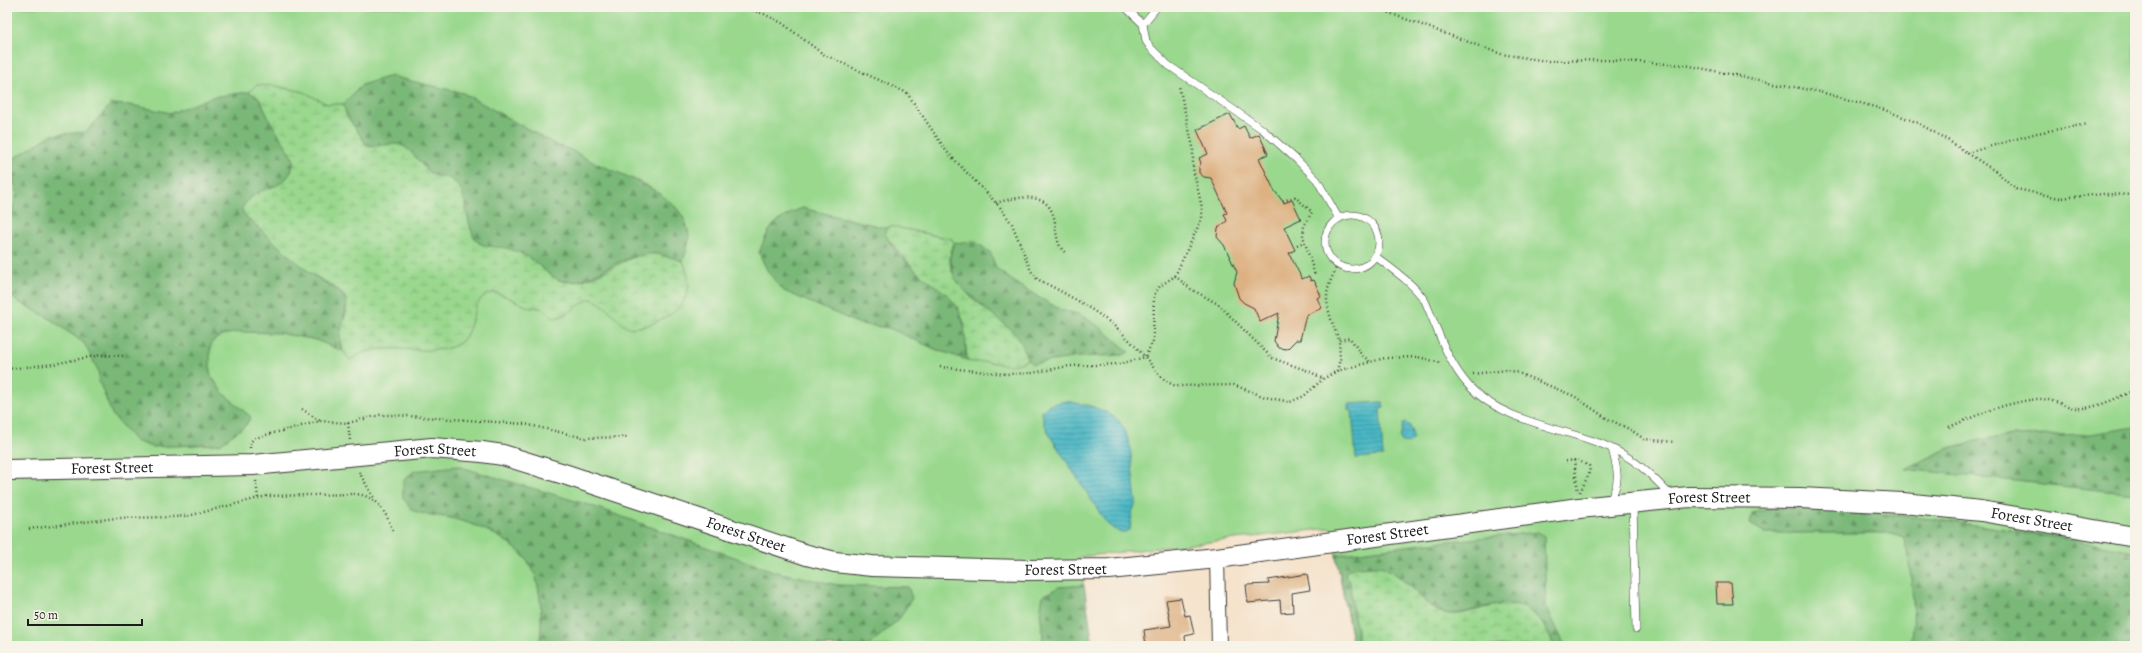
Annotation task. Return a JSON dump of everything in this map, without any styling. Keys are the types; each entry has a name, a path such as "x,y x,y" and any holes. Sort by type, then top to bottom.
{"street":[{"name":"Forest Street","path":"7,470 253,465 413,450 449,449 503,455 782,547 835,562 872,566 1083,570 1217,558 1578,498 1608,505 1673,498 1736,496 1903,503 1981,511 2135,537"},
{"path":"1217,558 1219,646"}],"lane":[{"path":"1124,7 1143,24 1146,41 1150,47 1175,70 1262,130 1297,160 1316,180 1339,219"},
{"path":"1143,24 1158,7"},
{"path":"1350,215 1359,216 1374,226 1379,243 1375,256 1366,266 1358,269 1349,269 1337,265 1328,255 1325,246 1325,237 1328,229 1339,219 1350,215"},
{"path":"1375,256 1407,280 1420,293 1425,301 1454,367 1470,388 1497,407 1612,449 1634,460 1649,472 1673,498"},
{"path":"1608,505 1617,489 1618,482 1612,449"},
{"path":"1633,502 1636,630"}],"path":[{"path":"606,7 646,11 692,7"},
{"path":"741,7 764,14 782,23 823,54 907,93 947,152 996,203 1012,224 1031,271 1037,280 1101,316 1113,325 1170,384 1177,386 1234,385 1282,402 1290,402 1304,396 1323,379 1337,371 1385,358 1418,357 1454,367 1471,375 1508,370 1516,372 1574,396 1606,418 1631,430 1644,439 1674,442"},
{"path":"1373,7 1501,54 1547,61 1614,60 1685,65 1824,93 1882,109 1916,122 1946,139 1998,173 2016,188 2060,198 2104,194 2135,195"},
{"path":"940,367 1005,374 1032,373 1069,366 1120,364 1145,357 1153,341 1154,295 1160,286 1175,276 1202,218 1202,208 1193,168 1193,147 1175,70"},
{"path":"1967,154 2037,133 2087,124"},
{"path":"996,203 1019,197 1034,198 1044,202 1052,211 1059,244 1067,254"},
{"path":"1283,201 1294,197 1312,212 1304,226 1304,242 1315,276"},
{"path":"1296,245 1304,242"},
{"path":"1337,265 1328,290 1328,306 1339,340 1340,359 1337,371"},
{"path":"1175,276 1190,289 1218,304 1272,358 1311,372 1323,379"},
{"path":"1339,340 1350,338 1361,354 1370,362"},
{"path":"7,369 54,364 100,355 125,356"},
{"path":"1949,427 1998,406 2039,399 2050,400 2077,408 2092,407 2135,390"},
{"path":"302,409 320,421"},
{"path":"1574,460 1578,498"},
{"path":"1566,461 1574,460 1587,463 1590,469 1589,475 1578,494 1578,498"},
{"path":"29,529 116,518 176,517 192,515 267,496 355,494 368,496 375,500 384,510 393,531"}],"green space":[{"path":"7,7 2135,7 2135,646 1353,646 1331,528 1079,557 1093,646 7,646"},
{"path":"390,76 463,93 558,146 574,151 597,164 654,190 667,199 678,210 686,223 689,240 683,261 672,258 647,256 635,257 626,259 583,279 574,281 560,281 536,264 481,245 472,232 461,193 452,181 430,173 410,151 402,146 393,144 370,146 366,144 347,116 343,104 362,85"},
{"path":"256,85 276,86 304,92 327,104 343,104 347,116 366,144 374,146 396,144 406,147 432,174 452,180 457,185 464,199 473,234 477,241 483,245 510,249 532,260 556,279 572,282 594,276 637,256 657,254 666,256 683,261 687,272 688,282 686,298 675,311 666,317 645,326 630,328 626,327 602,304 591,299 568,313 554,318 544,310 531,308 494,293 485,296 479,301 466,335 461,342 452,347 440,350 373,350 350,360 343,351 340,342 340,333 346,310 346,302 343,295 328,283 303,267 243,214 242,208 249,199 257,193 280,184 286,179 291,171 294,160 268,117 258,97 249,92"},
{"path":"249,92 258,97 268,117 294,159 292,171 289,177 277,186 261,192 247,200 244,206 243,214 312,274 342,294 347,302 340,344 342,351 316,340 279,333 240,332 222,335 213,341 210,348 210,374 223,393 251,417 246,425 220,444 152,447 135,441 112,414 99,381 98,370 84,343 47,317 15,300 7,289 7,227 17,195 10,161 51,135 86,132 111,104 130,105 171,113 212,97"},
{"path":"802,208 886,228 887,236 900,255 947,294 955,303 961,315 964,327 966,339 965,353 967,360 935,349 889,328 860,324 784,291 768,272 759,253 766,236 774,224 785,216"},
{"path":"891,226 952,239 954,243 950,258 952,272 960,285 971,297 1019,339 1027,359 1012,365 974,362 967,360 964,322 957,307 948,295 916,271 888,239 885,233 886,228"},
{"path":"974,241 990,252 996,268 1010,279 1061,310 1079,314 1100,327 1129,352 1122,355 1079,357 1032,364 1027,359 1024,351 979,302 962,289 954,277 950,257 954,243"},
{"path":"2135,427 2135,494 1905,469 1949,448 1984,439 2013,436 2091,434"},
{"path":"457,466 589,505 776,572 838,585 908,587 912,598 899,619 868,646 539,646 541,615 539,591 537,580 533,571 523,555 506,541 475,525 445,517 416,512 403,498 403,481 414,471"},
{"path":"1773,508 1864,512 1955,522 2000,528 2135,551 2135,646 1909,646 1912,637 1913,609 1911,575 1903,537 1892,533 1766,533 1750,524 1752,513"},
{"path":"1538,532 1544,536 1546,606 1565,646 1554,646 1541,621 1533,613 1524,608 1504,604 1457,614 1444,613 1432,606 1397,575 1380,567 1370,566 1347,570 1345,576 1350,580 1352,606 1360,646 1353,646 1336,555 1429,543"},
{"path":"1379,566 1388,569 1427,604 1443,613 1460,614 1491,606 1504,605 1515,605 1524,608 1533,613 1541,621 1554,646 1360,646 1352,606 1350,580 1345,576 1347,570 1357,567"},
{"path":"1084,585 1093,646 1042,646 1043,635 1040,612 1043,596 1059,587"}],"water":[{"path":"1066,401 1091,406 1108,413 1119,421 1125,430 1130,446 1136,502 1132,513 1130,530 1121,532 1115,530 1107,524 1050,436 1044,423 1042,411 1049,405"},
{"path":"1383,402 1384,408 1380,409 1383,456 1356,458 1352,411 1348,410 1348,404"},
{"path":"1406,423 1410,426 1414,439 1408,444 1402,442 1400,438 1403,424"}],"building":[{"path":"1230,114 1238,129 1244,126 1250,138 1259,134 1268,154 1259,158 1274,190 1284,203 1292,200 1301,219 1284,227 1295,250 1289,253 1302,279 1309,276 1311,281 1314,280 1321,296 1317,298 1322,308 1306,315 1300,340 1296,340 1287,349 1279,348 1274,341 1279,313 1260,322 1254,308 1244,303 1239,298 1234,283 1237,272 1224,245 1217,237 1218,228 1227,221 1224,214 1227,213 1211,178 1204,177 1199,173 1201,163 1199,158 1208,154 1197,130"},
{"path":"1307,574 1310,590 1292,593 1293,612 1281,613 1280,600 1248,603 1246,585 1269,584 1268,580"},
{"path":"1716,583 1731,583 1733,604 1717,604"},
{"path":"1181,598 1185,616 1190,615 1194,634 1185,636 1186,646 1146,646 1144,630 1171,626 1166,600"}]}
